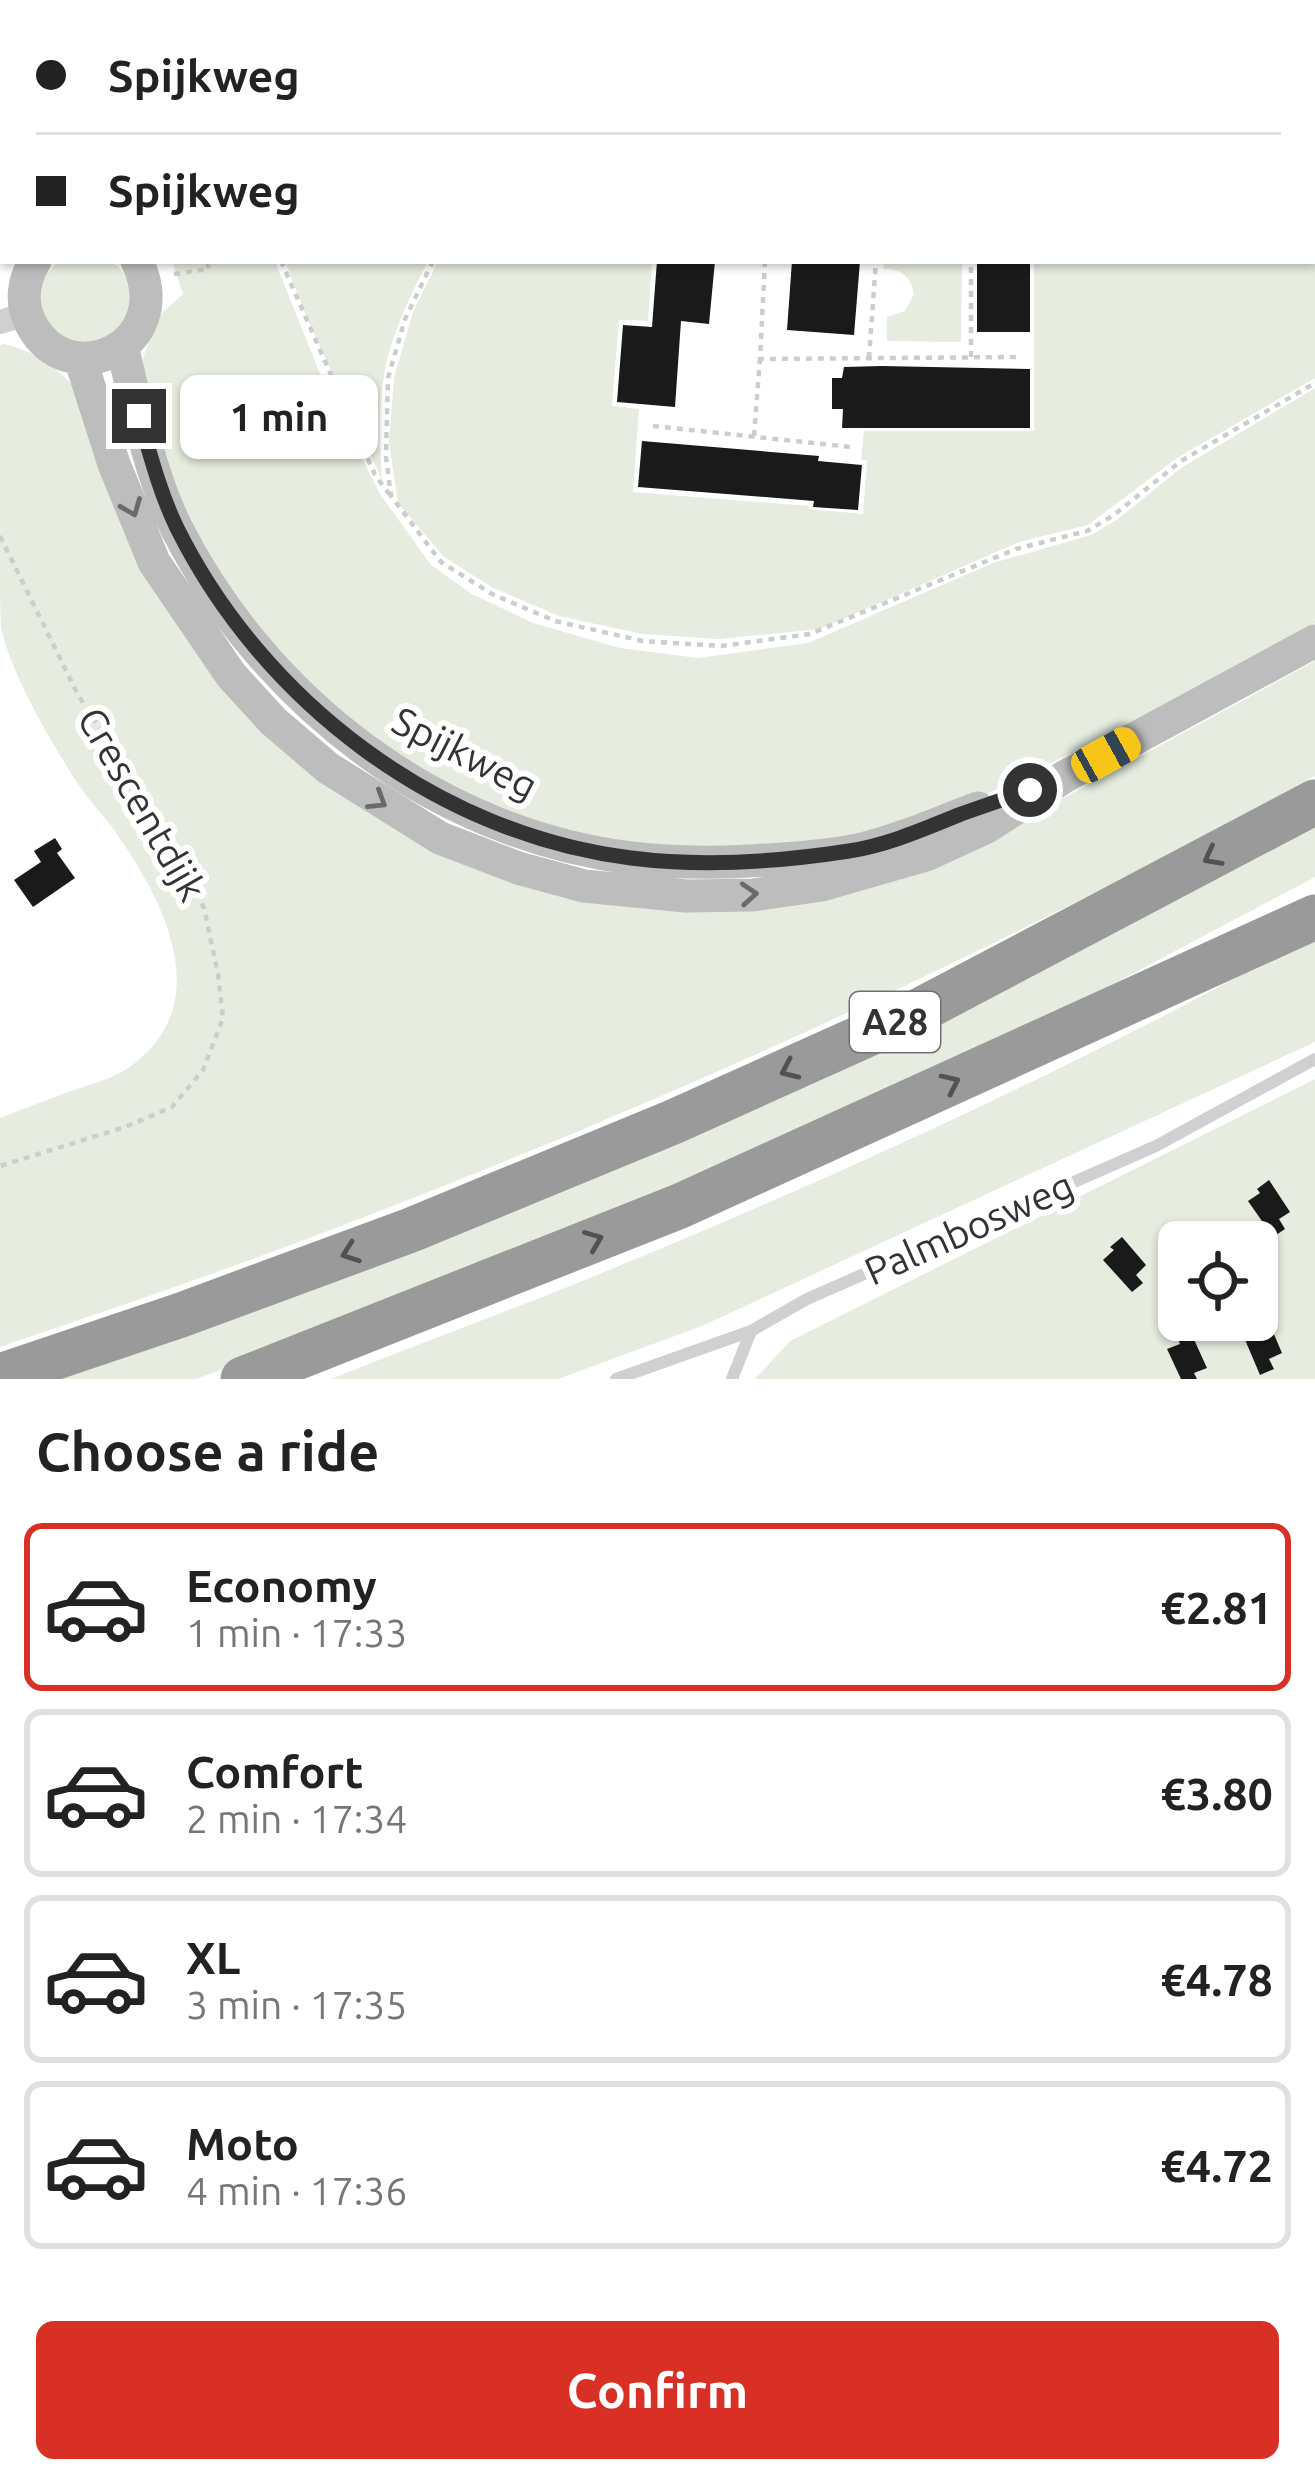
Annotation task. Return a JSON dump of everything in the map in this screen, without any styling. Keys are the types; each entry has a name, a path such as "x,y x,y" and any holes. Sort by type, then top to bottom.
{"highway":[{"name":"A28","path":"0,1376 181,1316 411,1230 674,1122 913,1014 1315,802"},
{"name":"A28","path":"243,1379 680,1206 1315,917"}],"main road":[{"path":"34,264 13,318 56,351 80,358 102,356 136,333 148,298 141,270"},
{"name":"Spijkweg","path":"122,346 139,416 176,526 246,636 302,699 359,746 416,784 471,812 550,840 632,858 782,860 854,851 909,836 1064,777"},
{"name":"Spijkweg","path":"80,358 114,464 154,562 230,674 273,721 328,768 440,838 518,868 584,886 686,896 753,895 822,886 926,855 987,827 1064,777 1315,641"}],"lane":[{"name":"Palmbosweg","path":"616,1379 751,1331 807,1299 1156,1146 1315,1059"},
{"path":"731,1379 751,1331"}],"path":[{"path":"141,270 209,269 208,264"},
{"path":"281,264 375,475 441,562 492,594 555,621 643,641 721,646 810,634 1016,549 1087,531 1181,461 1315,383"},
{"path":"391,496 386,458 388,378 405,319 432,264"},
{"path":"754,436 765,264"},
{"path":"869,358 876,264"},
{"path":"970,358 971,264"},
{"path":"760,358 1019,358"},
{"path":"653,426 851,447"},
{"name":"Crescentdijk","path":"0,536 78,694 169,835 204,908 223,1018 202,1070 172,1107 0,1166"}],"shaded area":[{"path":"57,264 115,264 129,288 130,307 123,324 106,339 87,343 69,339 44,314 40,297 45,278"},
{"path":"173,264 276,264 318,369 380,494 431,565 472,594 533,623 620,648 698,658 808,643 993,563 1091,535 1181,468 1315,388 1315,623 1136,722 936,817 797,850 604,844 483,809 358,732 240,615 176,503 139,369 158,317 183,294"},
{"path":"286,264 427,264 401,317 387,361 380,414 382,480"},
{"path":"437,264 652,264 648,321 619,320 612,406 639,409 633,492 863,514 864,431 1034,431 1034,264 1315,264 1315,378 1177,458 1088,525 1019,542 820,629 718,639 642,634 559,616 493,588 443,556 398,503 389,442 394,377 413,312"},
{"path":"884,264 962,264 961,342 887,341 887,317 905,311 914,294 904,275 883,269"},
{"path":"3,344 47,363 82,395 137,543 354,797 665,905 1021,821 1315,661 1315,776 964,958 603,1121 359,1219 0,1347 0,1118 108,1079 135,1063 160,1037 173,1008 177,977 173,946 148,883 45,729 14,667 1,628"},
{"path":"1315,824 1315,877 1030,1028 469,1274 197,1379 59,1379 328,1282"},
{"path":"1315,935 1315,1042 702,1326 558,1379 331,1379 585,1280 863,1161 1136,1030"},
{"path":"1315,1079 1315,1379 755,1379 790,1341"}],"building":[{"path":"657,264 715,264 709,324 681,321 675,407 617,402 623,325 652,327"},
{"path":"792,264 860,264 854,335 787,330"},
{"path":"977,264 1030,264 1030,332 977,332"},
{"path":"844,367 1030,369 1030,428 842,428 843,409 832,409 832,378 842,378"},
{"path":"642,441 819,456 818,461 862,465 858,510 813,507 814,501 638,487"},
{"path":"55,838 62,849 57,853 75,878 33,907 14,880 41,862 34,851"},
{"path":"1269,1180 1290,1212 1279,1219 1285,1229 1278,1234 1278,1221 1262,1221 1248,1201 1260,1193 1257,1189"},
{"path":"1122,1237 1146,1265 1136,1275 1143,1283 1132,1292 1103,1260"},
{"path":"1195,1341 1207,1368 1194,1373 1197,1379 1181,1379 1167,1349"},
{"path":"1246,1341 1277,1341 1282,1353 1269,1359 1274,1369 1260,1375"}],"route":[{"path":"139,416 176,526 246,636 302,699 359,746 416,784 471,812 512,829 632,858 782,860 854,851 909,836 1030,790"}]}
